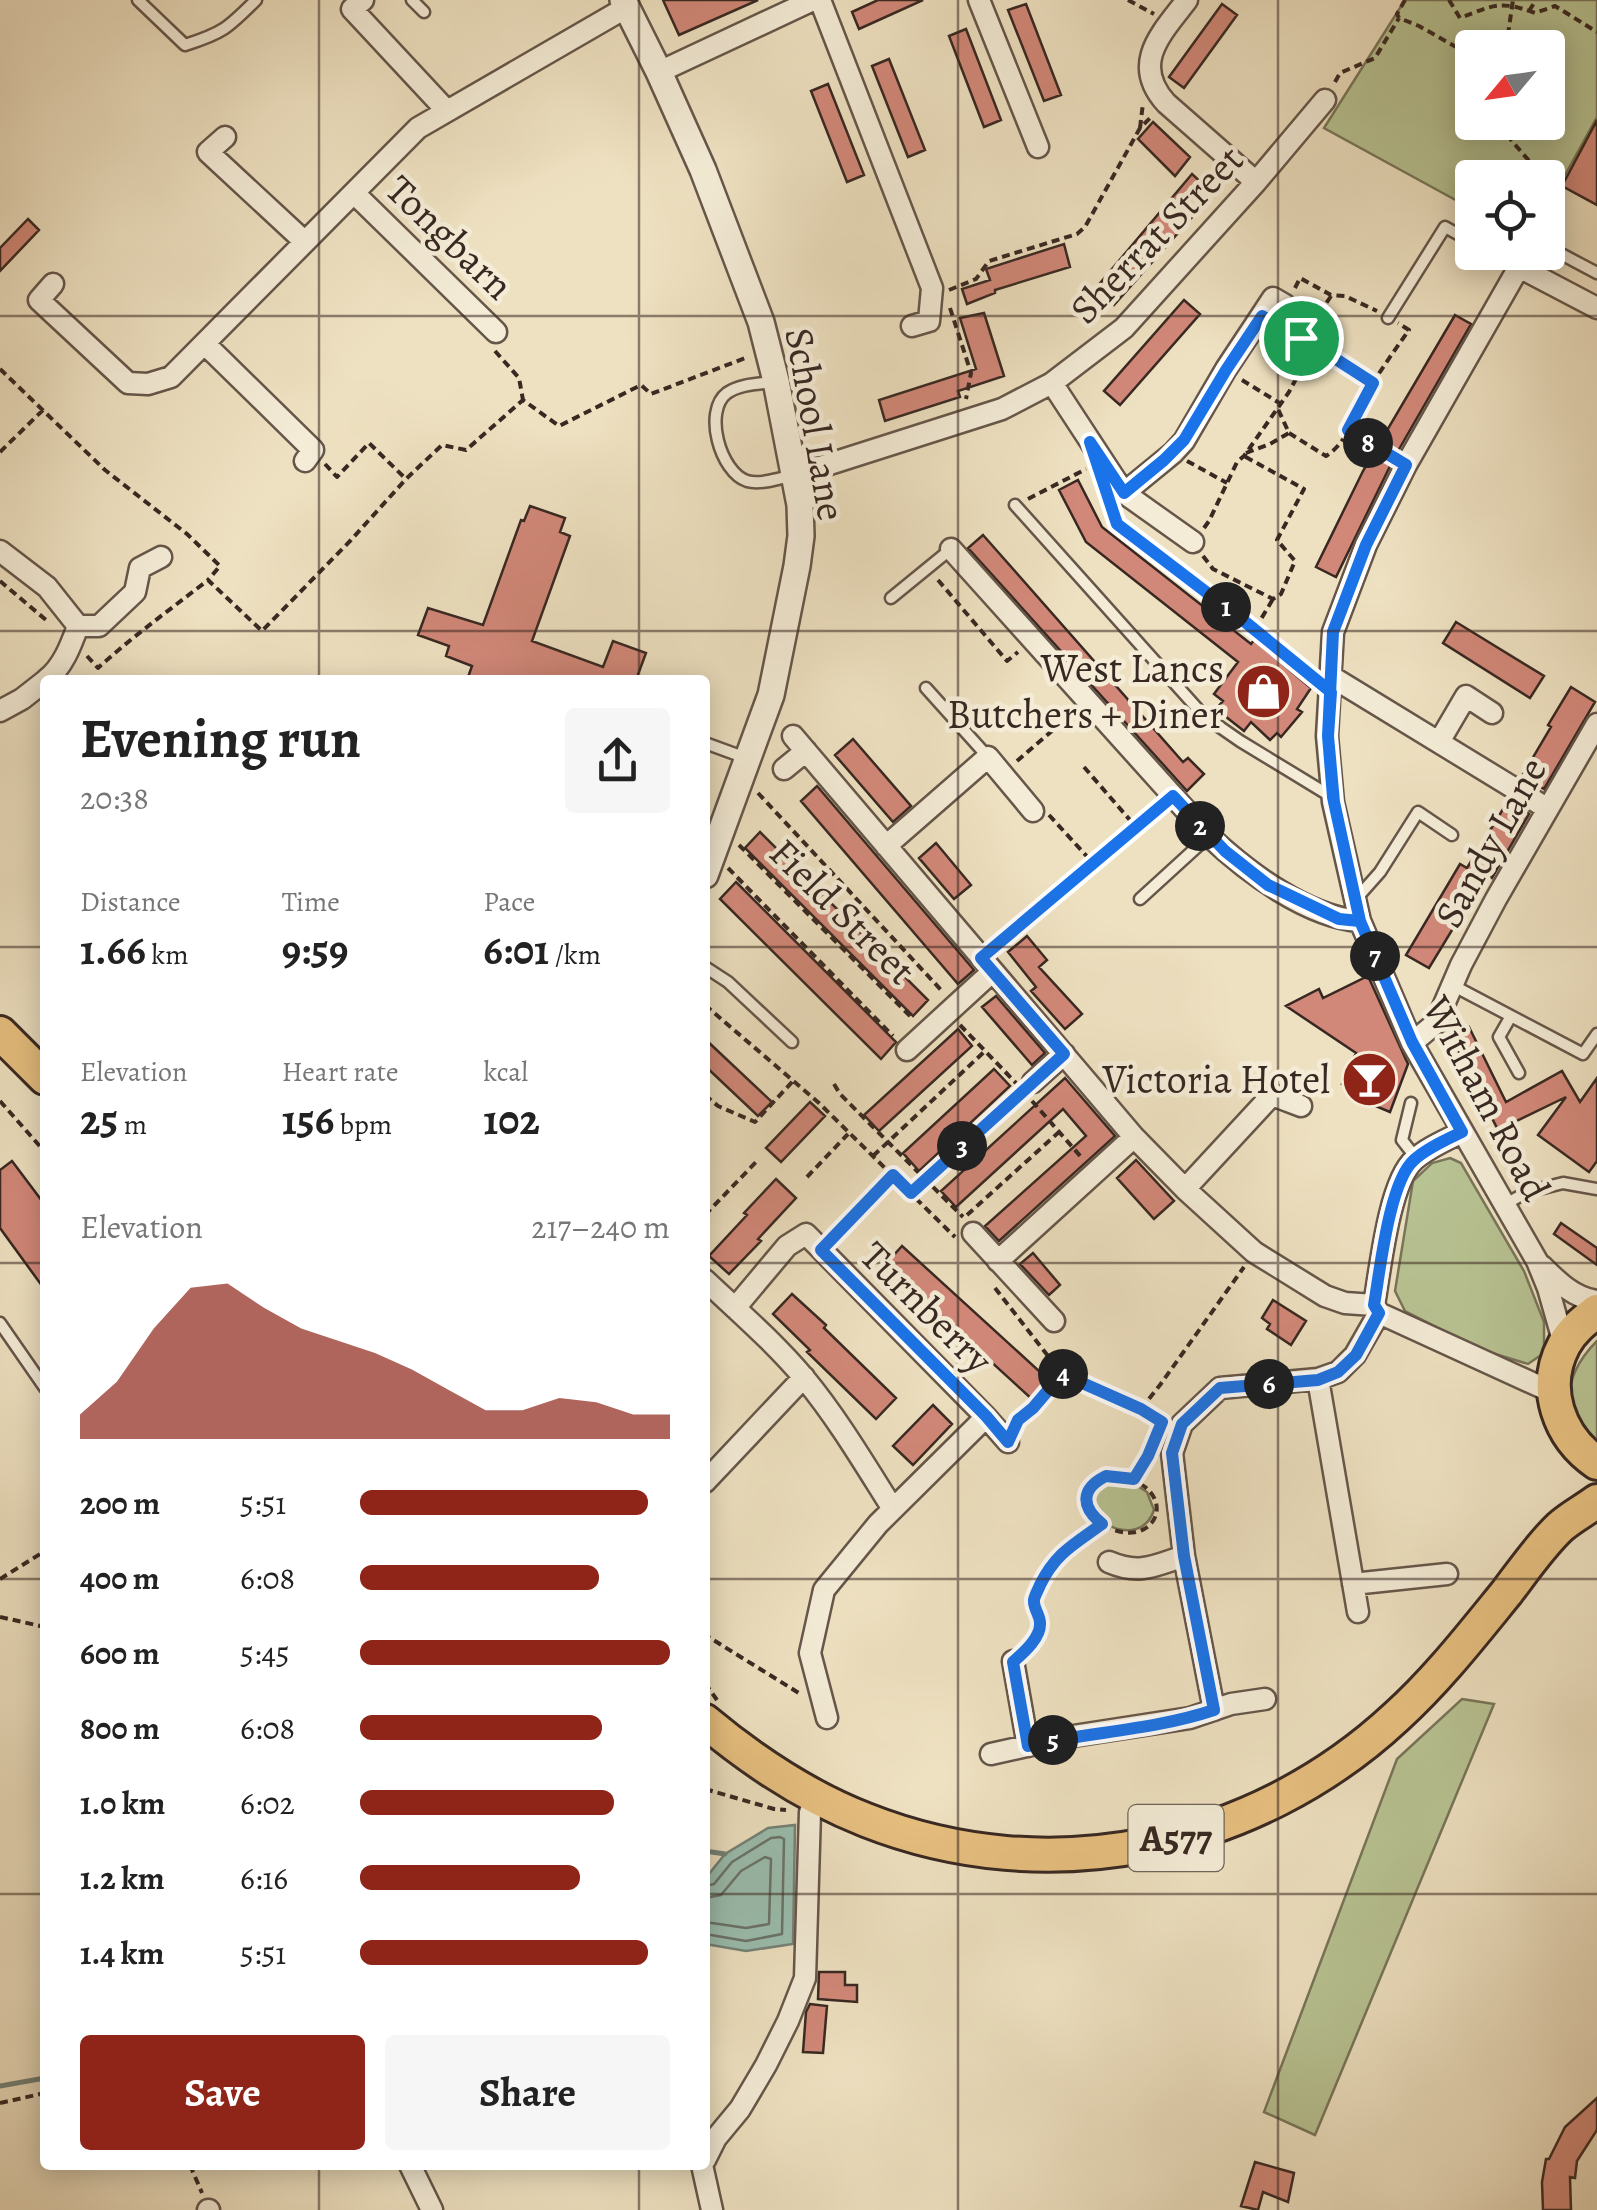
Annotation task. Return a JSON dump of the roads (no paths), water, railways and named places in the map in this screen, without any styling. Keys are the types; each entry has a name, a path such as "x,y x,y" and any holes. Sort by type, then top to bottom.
{"main road":[{"path":"0,1034 40,1073"},
{"path":"1554,1393 1556,1368 1564,1344 1597,1311"},
{"name":"A577","path":"1554,1393 1557,1413 1566,1432 1588,1455 1560,1527"},
{"name":"A577","path":"710,1725 800,1789 866,1820 942,1844 1023,1854 1069,1854 1163,1842 1280,1800 1359,1750 1448,1662 1560,1527 1597,1501"}],"street":[{"path":"363,0 352,9 446,112"},
{"path":"659,72 816,0 938,290 929,321 912,326"},
{"path":"980,0 1038,147"},
{"path":"1187,0 1157,40 1150,58 1154,88 1256,182"},
{"name":"Tongbarn","path":"53,284 39,300 128,383 148,384 172,377 418,128 625,4"},
{"name":"School Lane","path":"625,4 659,72 740,260 769,349 800,505 802,536 771,696 710,861"},
{"name":"Sherrat Street","path":"795,474 1002,409 1052,383 1124,328 1325,100"},
{"path":"224,138 208,152 305,242"},
{"name":"Tongbarn","path":"354,193 496,332"},
{"path":"1525,270 1597,308"},
{"name":"Witham Road","path":"1525,270 1406,465 1366,545 1333,632 1328,736 1333,797 1360,921 1412,1042 1537,1261 1564,1344"},
{"path":"1124,493 1184,440 1272,298 1285,304"},
{"path":"204,344 309,455"},
{"path":"1052,383 1099,462 1124,493 1193,542"},
{"path":"951,549 1209,836 1268,885 1339,919 1360,921"},
{"path":"0,551 47,587 76,634"},
{"path":"53,675 76,634 99,626 134,592 140,568 160,557"},
{"path":"1331,684 1439,742 1548,809"},
{"path":"0,711 40,685"},
{"path":"1439,742 1466,696 1492,713"},
{"name":"Sandy Lane","path":"1412,1042 1436,1024 1496,898 1597,724"},
{"path":"784,768 800,744 1134,1137 1254,1252 1325,1296 1376,1309 1554,1393"},
{"path":"886,846 995,766 1034,810"},
{"path":"907,1050 955,1006 986,965"},
{"path":"1032,1082 1064,1054"},
{"path":"1185,1189 1272,1095 1301,1106"},
{"path":"1214,1710 1184,1556 1172,1423 1220,1388 1318,1380 1347,1364 1362,1345 1376,1309 1394,1198 1401,1179 1416,1158 1462,1132"},
{"path":"998,1261 1134,1137"},
{"path":"964,1230 1054,1321"},
{"name":"Turnberry","path":"735,1308 787,1246 806,1234 1008,1442"},
{"name":"Witham Road","path":"1537,1261 1572,1293 1597,1300"},
{"path":"710,1285 804,1377 893,1508"},
{"path":"710,1477 804,1377"},
{"path":"1318,1380 1358,1612"},
{"name":"Turnberry","path":"825,1713 810,1653 824,1590 893,1508 986,1416"},
{"path":"1108,1560 1127,1570 1146,1569 1184,1556"},
{"path":"1353,1584 1447,1574"},
{"path":"1015,1659 1028,1746"},
{"path":"991,1754 1067,1737 1190,1718 1265,1698"},
{"path":"710,2150 766,2065 805,1978 810,1812"},
{"path":"412,2170 432,2210"},
{"path":"705,2170 712,2210"}],"lane":[{"path":"138,0 185,44 228,28 256,0"},
{"path":"412,0 424,12"},
{"path":"1388,318 1445,226 1455,232"},
{"path":"1565,256 1597,273"},
{"path":"776,381 730,390 717,412 716,438 734,473 746,480 758,482 795,474"},
{"path":"1015,505 1204,716 1333,797"},
{"path":"892,598 951,549"},
{"path":"926,688 995,766"},
{"path":"710,745 745,767"},
{"path":"1355,900 1380,872 1418,812 1452,835"},
{"path":"1140,899 1209,836"},
{"path":"710,970 728,982 792,1042"},
{"path":"1452,985 1582,1054 1597,1034"},
{"path":"1510,1016 1499,1037 1519,1074"},
{"path":"1412,1103 1402,1140 1416,1158"},
{"path":"1504,1205 1527,1192 1563,1183 1597,1189"},
{"path":"0,1324 40,1381"}],"water":[{"path":"795,1825 793,1944 746,1951 710,1945 710,1873 725,1854 768,1828"}],"waterway":[{"path":"710,1852 725,1854"},
{"path":"0,2086 40,2079"}],"place":[{"name":"West Lancs Butchers + Diner","path":"1263,691"},
{"name":"Victoria Hotel","path":"1369,1079"}]}
